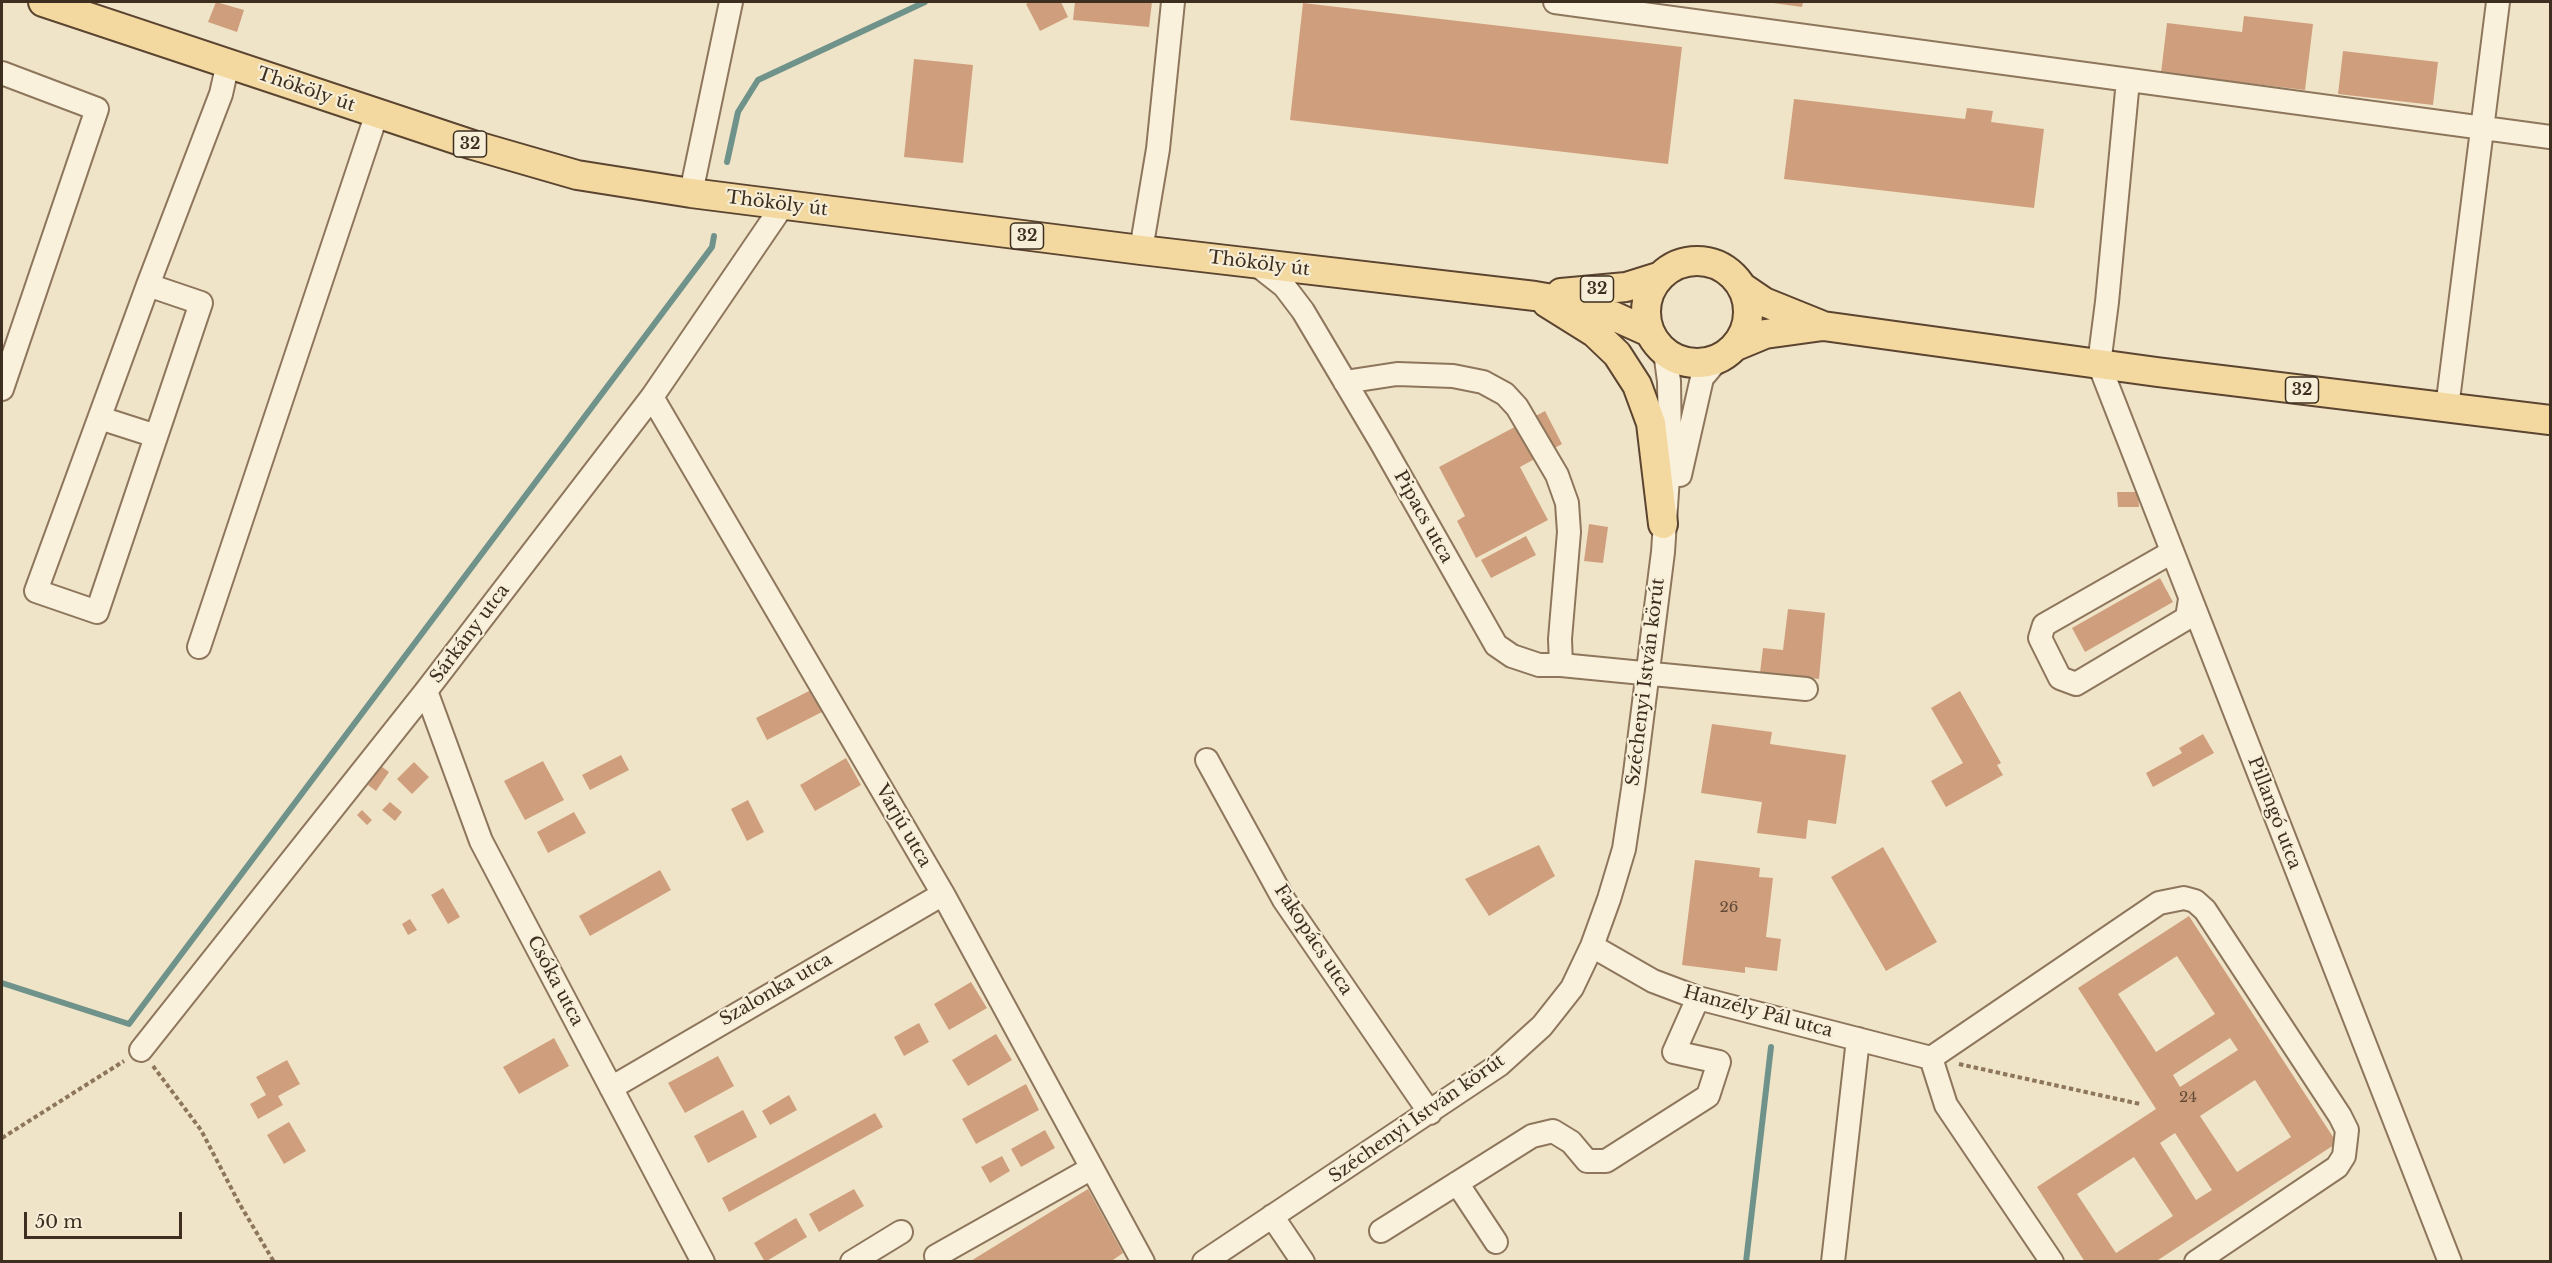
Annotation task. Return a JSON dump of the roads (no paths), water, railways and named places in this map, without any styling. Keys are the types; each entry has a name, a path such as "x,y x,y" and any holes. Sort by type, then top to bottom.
{"main road":[{"name":"Thököly út","path":"53,3 473,146 576,175 783,205 1535,296 1589,305 1657,343 1682,361 1701,364 1728,352"},
{"name":"Thököly út","path":"1535,296 1626,287 1658,277 1669,268 1682,263 1696,261 1710,262 1728,272 1742,287"},
{"path":"1657,343 1647,306 1650,290 1658,277"},
{"name":"32","path":"1742,287 1764,302 1823,326 2550,420"},
{"path":"1728,352 1746,327 1748,307 1742,287"},
{"path":"1535,296 1595,333 1617,354 1637,385 1651,423 1664,524"},
{"name":"32","path":"1728,352 1765,334 1823,326"}],"street":[{"path":"691,193 731,2"},
{"path":"1141,250 1158,149 1173,2"},
{"path":"1554,2 1699,11 2128,80 2550,137"},
{"path":"2447,408 2498,2"},
{"path":"148,285 201,303 97,612 36,591 148,285 220,93 228,63"},
{"path":"2,73 97,109 2,389"},
{"path":"2099,363 2108,302 2128,80"},
{"path":"200,647 377,113"},
{"name":"Sárkány utca","path":"141,1050 426,691 652,397 783,205"},
{"name":"Pipacs utca","path":"1256,264 1284,286 1303,311 1496,645 1512,656 1539,665 1561,665 1806,689"},
{"name":"Széchenyi István körút","path":"1204,1262 1499,1065 1542,1026 1572,988 1592,946 1624,849 1648,675 1663,552 1670,447 1669,381 1657,343"},
{"name":"Széchenyi István körút","path":"1663,552 1702,378 1728,352"},
{"name":"Pillangó utca","path":"2099,363 2450,1262"},
{"path":"1345,382 1397,374 1453,376 1483,382 1505,394 1517,407 1557,475 1567,503 1569,532 1560,639 1561,665"},
{"name":"Varjú utca","path":"652,397 943,894 1143,1262"},
{"path":"100,418 156,436"},
{"path":"2172,552 2044,625 2040,638 2061,678 2076,684 2187,618 2190,599"},
{"name":"Csóka utca","path":"426,691 481,841 703,1262"},
{"name":"Fakopács utca","path":"1207,760 1284,900 1430,1113"},
{"name":"Szalonka utca","path":"611,1088 943,894"},
{"path":"2052,1262 1946,1106 1932,1058 2158,903 2184,898 2195,901 2211,920 2347,1130 2344,1156 2337,1167 2196,1262"},
{"name":"Hanzély Pál utca","path":"1592,946 1653,981 1698,998 1932,1058"},
{"path":"1382,1231 1532,1136 1553,1131 1571,1142 1587,1161 1606,1161 1708,1096 1719,1062 1674,1052 1698,998"},
{"path":"1833,1262 1858,1039"},
{"path":"936,1256 1092,1168"},
{"path":"1457,1183 1496,1242"},
{"path":"1272,1216 1303,1262"},
{"path":"852,1262 901,1232"}],"waterway":[{"path":"727,162 738,112 758,80 925,2"},
{"path":"2,983 129,1024 712,247 714,236"},
{"path":"1746,1262 1771,1047"}]}
